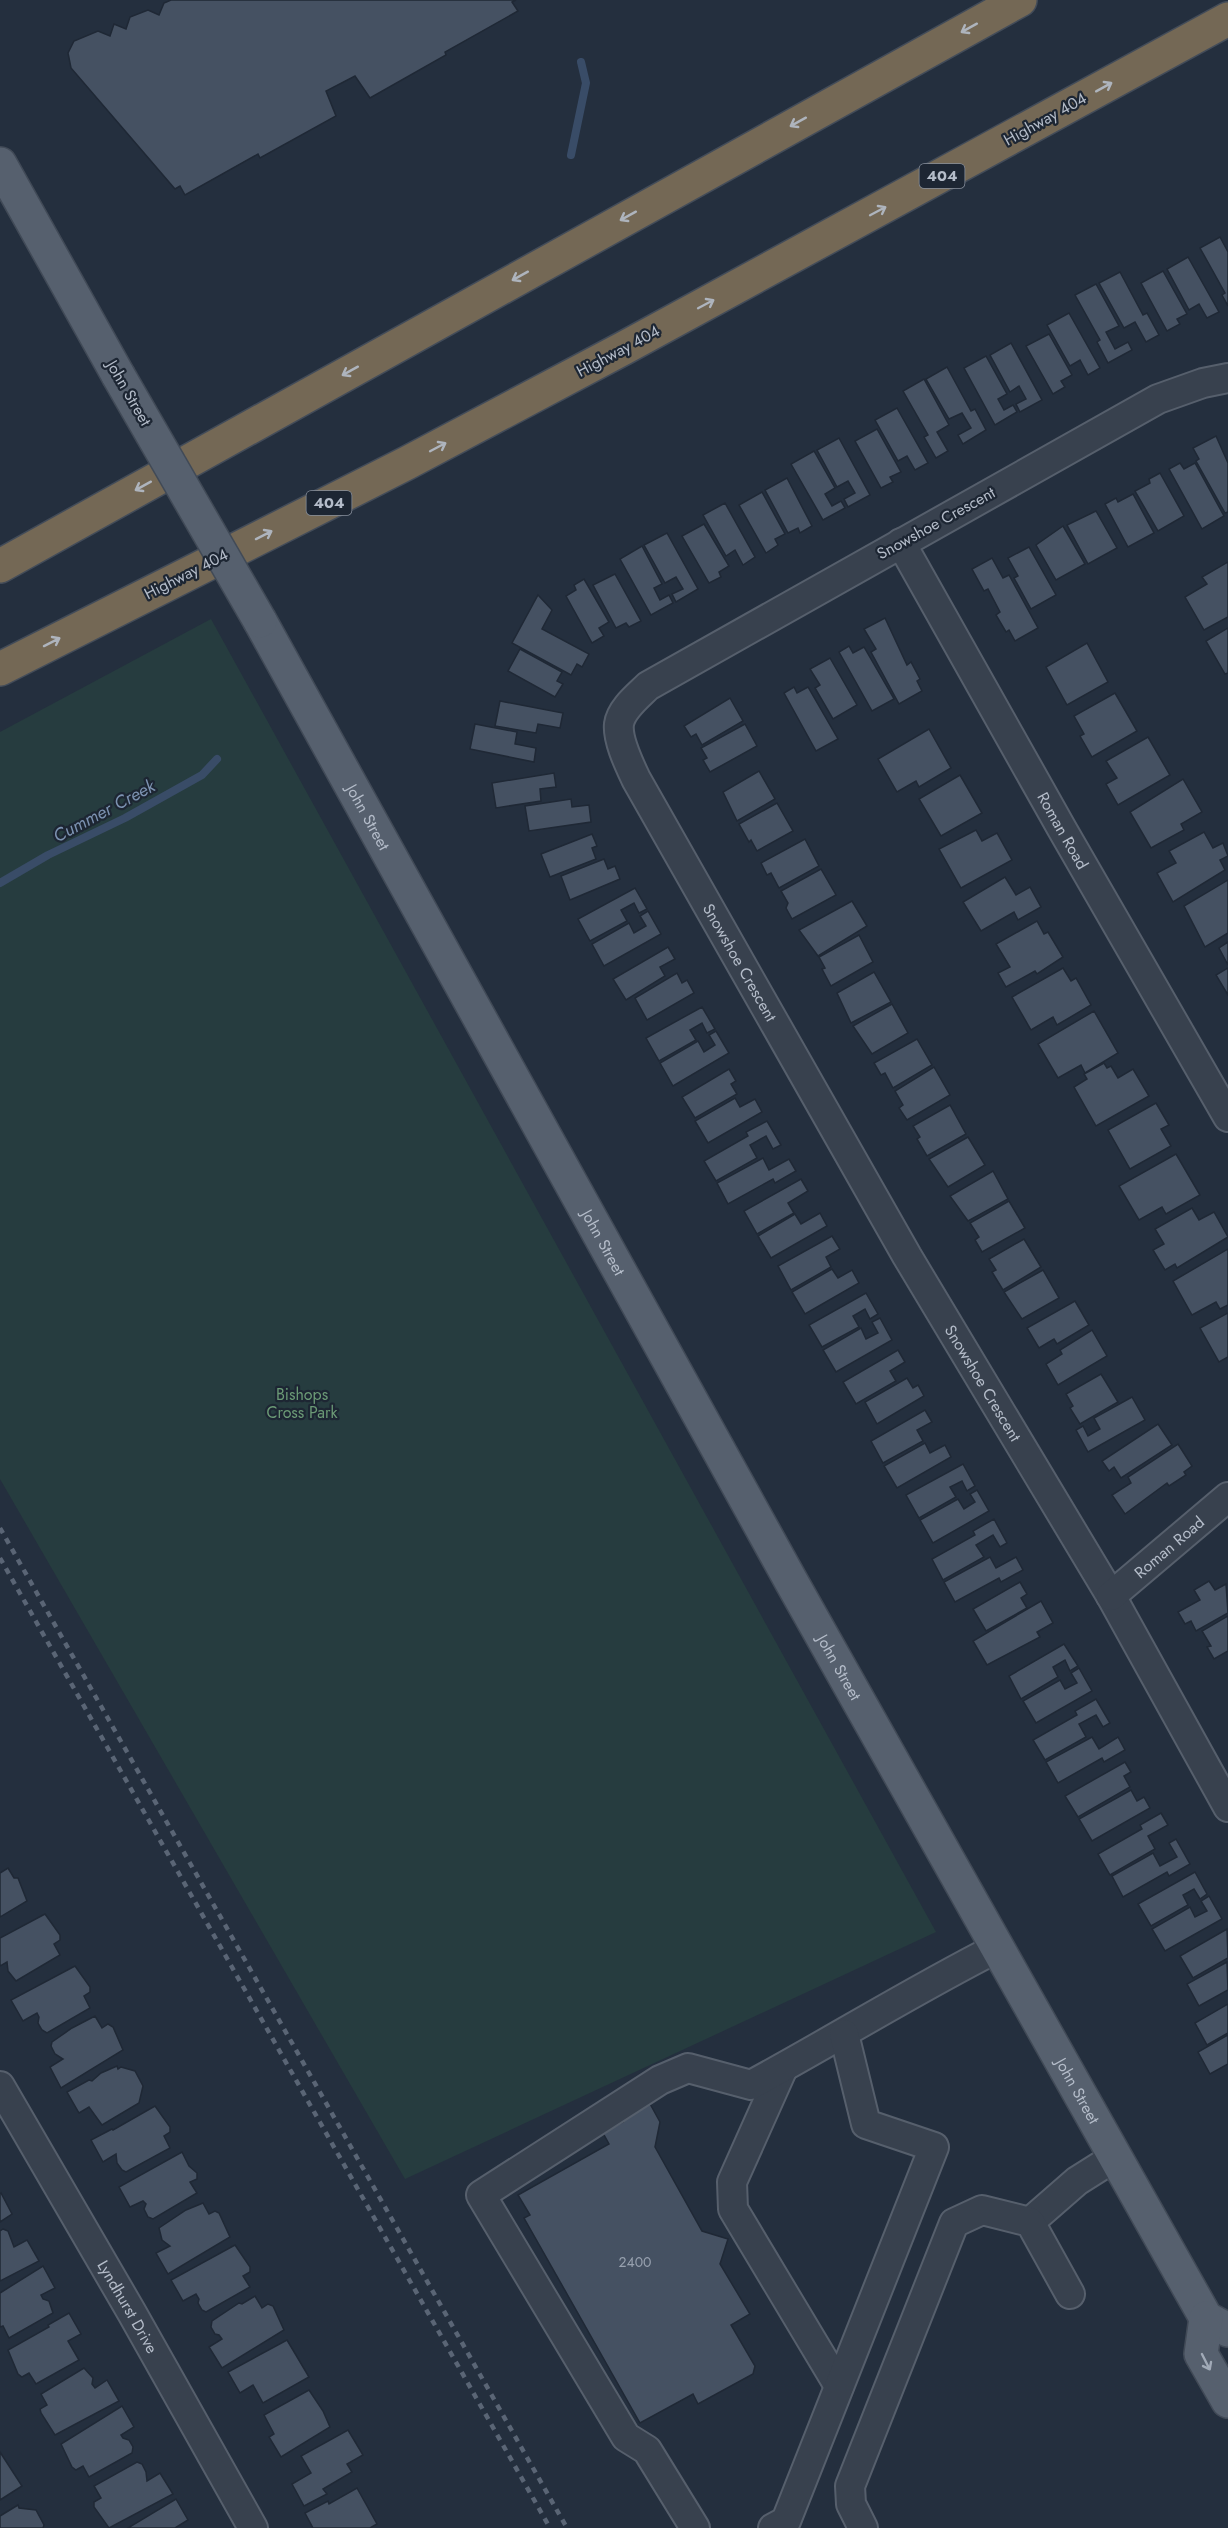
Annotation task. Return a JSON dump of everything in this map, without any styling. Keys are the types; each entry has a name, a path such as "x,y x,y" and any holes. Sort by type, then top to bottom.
{"highway":[{"path":"0,566 1020,0"},
{"name":"Highway 404","path":"0,669 418,458 1228,19"}],"main road":[{"name":"John Street","path":"0,165 260,621 742,1494 1115,2157 1217,2324 1202,2354 1228,2401"}],"street":[{"name":"Snowshoe Crescent","path":"1228,378 1203,383 1158,399 648,686 627,708 619,725 625,756 636,779 764,1007 907,1256 1111,1596 1228,1807"},
{"name":"Roman Road","path":"901,543 1228,1117"},
{"name":"Roman Road","path":"1111,1596 1228,1497"},
{"path":"695,2528 647,2450 626,2437 482,2195 660,2080 688,2068 751,2085 959,1967 998,1948"},
{"path":"773,2528 786,2521 934,2147 866,2124 844,2034"},
{"path":"783,2068 732,2182 733,2210 839,2386"},
{"name":"Lyndhurst Drive","path":"0,2086 253,2528"},
{"path":"1030,2222 1077,2181 1115,2157"},
{"path":"863,2528 851,2504 850,2486 954,2223 982,2210 1030,2222 1070,2294"}],"green space":[{"name":"Bishops Cross Park","path":"211,619 936,1932 405,2179 0,1479 0,732"}],"building":[{"path":"171,0 516,0 512,2 518,11 370,98 355,76 326,91 336,116 260,158 258,154 185,195 180,186 175,189 71,68 68,53 74,41 98,31 110,36 114,24 126,29 130,17 148,10 159,15 164,3"},
{"path":"1220,237 1228,252 1228,306 1222,295 1225,293 1200,248"},
{"path":"1188,257 1219,312 1207,318 1199,304 1189,310 1167,269"},
{"path":"1163,271 1187,314 1177,319 1180,324 1167,331 1141,283"},
{"path":"1120,272 1143,315 1147,313 1159,335 1146,342 1135,322 1124,328 1099,283"},
{"path":"1096,284 1119,326 1106,332 1115,349 1128,342 1132,350 1108,363 1097,342 1100,340 1075,295"},
{"path":"1069,313 1100,368 1088,375 1080,360 1070,366 1047,325"},
{"path":"1049,334 1072,375 1061,381 1065,387 1053,394 1026,346"},
{"path":"1011,343 1042,400 1020,412 1016,404 1026,399 1019,386 1010,392 990,355"},
{"path":"986,356 1007,394 998,399 1004,410 1013,405 1017,412 995,425 964,368"},
{"path":"947,367 971,411 975,409 986,430 963,444 958,435 971,428 962,413 949,419 926,379"},
{"path":"924,379 949,425 937,432 948,451 936,458 924,437 928,435 903,391"},
{"path":"897,408 928,463 915,470 907,456 898,461 875,420"},
{"path":"877,429 901,472 890,477 893,482 881,488 855,441"},
{"path":"1216,436 1228,463 1228,512 1225,513 1196,461 1199,459 1193,448"},
{"path":"839,438 870,495 848,507 844,499 855,493 848,481 837,487 817,450"},
{"path":"814,451 835,488 825,494 832,506 841,501 845,508 823,520 791,464"},
{"path":"1180,463 1184,469 1195,463 1224,516 1202,529 1169,469"},
{"path":"1160,473 1184,516 1158,531 1135,491 1150,483 1149,479"},
{"path":"787,478 812,526 800,533 798,528 788,533 765,490"},
{"path":"762,492 785,534 775,539 778,545 766,553 739,505"},
{"path":"1133,494 1154,533 1128,547 1105,504 1116,498 1118,502"},
{"path":"725,503 755,557 743,565 735,550 726,556 703,515"},
{"path":"1096,511 1117,548 1088,564 1067,525"},
{"path":"704,524 729,566 719,572 721,577 709,583 682,536"},
{"path":"1063,526 1085,564 1056,580 1036,545"},
{"path":"667,533 698,589 676,602 672,594 683,589 676,577 665,583 644,545"},
{"path":"642,546 662,584 654,588 660,600 669,595 673,603 651,615 620,559"},
{"path":"1029,547 1056,595 1031,609 1014,578 1018,576 1008,558"},
{"path":"992,558 1003,578 1009,575 1038,628 1015,641 1009,630 1006,632 996,615 1000,612 988,589 984,591 972,569"},
{"path":"1228,562 1228,617 1204,630 1185,597 1207,584 1202,577"},
{"path":"615,574 641,621 629,627 626,623 616,628 593,585"},
{"path":"584,579 609,622 599,628 604,636 592,643 566,596 576,590 574,585"},
{"path":"538,595 552,610 542,629 589,654 582,667 577,664 571,675 512,643"},
{"path":"885,618 907,665 911,662 920,679 917,681 922,691 899,704 871,652 876,649 864,629"},
{"path":"1228,628 1228,673 1225,674 1206,641"},
{"path":"1087,643 1108,682 1067,705 1046,667"},
{"path":"849,646 853,653 864,647 894,699 872,711 839,652"},
{"path":"520,649 562,672 557,681 563,684 555,697 508,671"},
{"path":"830,658 857,705 833,719 815,688 820,685 810,669"},
{"path":"794,687 797,693 808,687 838,739 816,751 784,693"},
{"path":"1115,693 1137,731 1092,757 1080,736 1084,734 1074,716"},
{"path":"730,698 743,721 702,745 696,734 691,737 684,726"},
{"path":"500,701 563,713 560,728 538,724 536,733 495,726"},
{"path":"475,724 517,732 515,744 536,748 534,762 470,749"},
{"path":"745,724 757,746 710,772 703,760 707,758 701,748"},
{"path":"929,729 951,768 919,787 916,781 897,792 878,759"},
{"path":"1148,737 1170,775 1118,805 1106,784 1117,778 1106,761"},
{"path":"759,771 775,799 737,821 723,792"},
{"path":"554,773 556,787 540,789 541,801 496,808 492,783"},
{"path":"960,775 982,813 941,836 919,799"},
{"path":"1183,779 1202,812 1181,824 1184,830 1151,848 1130,812"},
{"path":"571,799 572,807 589,805 591,822 529,831 525,806"},
{"path":"777,803 793,831 757,851 739,824"},
{"path":"976,830 982,841 997,833 1012,860 961,888 939,849"},
{"path":"1204,832 1213,848 1223,843 1228,856 1220,860 1225,870 1173,902 1157,873 1176,863 1169,851"},
{"path":"592,834 597,846 592,848 596,859 550,877 541,854"},
{"path":"805,839 819,866 779,888 771,873 767,875 761,863"},
{"path":"604,859 608,869 615,866 620,879 570,900 561,876"},
{"path":"821,869 836,895 792,919 786,908 788,903 781,891"},
{"path":"1005,877 1016,895 1030,887 1041,907 1018,920 1014,912 981,931 963,902"},
{"path":"1228,880 1228,933 1205,947 1184,906"},
{"path":"635,888 647,909 639,913 634,903 621,910 627,921 590,941 578,919"},
{"path":"852,901 867,926 818,956 799,930"},
{"path":"648,911 661,934 604,966 592,944 629,923 634,933 646,926 640,916"},
{"path":"1037,921 1044,934 1048,932 1063,957 1037,974 1035,971 1006,987 998,973 1010,967 996,944"},
{"path":"859,935 873,962 831,986 822,969 825,968 819,957"},
{"path":"1228,942 1228,965 1219,948"},
{"path":"668,947 675,959 660,967 665,976 626,1000 613,979"},
{"path":"1063,968 1071,981 1076,978 1091,1005 1057,1025 1053,1017 1031,1030 1012,997"},
{"path":"1228,968 1228,995 1216,975"},
{"path":"874,972 891,1002 851,1023 837,993"},
{"path":"677,973 682,983 687,980 694,993 647,1020 635,998"},
{"path":"892,1004 908,1033 872,1054 853,1026"},
{"path":"702,1007 715,1029 707,1033 702,1023 690,1030 696,1040 659,1061 646,1038"},
{"path":"1094,1011 1118,1053 1085,1073 1081,1065 1058,1078 1038,1044"},
{"path":"716,1031 729,1053 673,1086 660,1063 698,1041 704,1052 715,1045 709,1035"},
{"path":"917,1039 932,1065 893,1088 885,1073 881,1075 874,1063"},
{"path":"1104,1063 1107,1068 1111,1066 1118,1078 1133,1069 1149,1096 1096,1126 1074,1087 1087,1079 1084,1074"},
{"path":"934,1067 950,1095 907,1120 899,1108 903,1105 895,1091"},
{"path":"729,1069 736,1081 731,1084 737,1094 695,1118 682,1097"},
{"path":"735,1098 740,1107 755,1099 762,1112 708,1143 695,1121"},
{"path":"1156,1103 1169,1125 1161,1129 1171,1146 1130,1169 1108,1130"},
{"path":"950,1105 966,1134 927,1156 917,1139 920,1137 913,1126"},
{"path":"767,1121 781,1145 773,1149 766,1136 750,1145 757,1158 716,1181 704,1161 748,1136 746,1132"},
{"path":"968,1137 985,1165 948,1187 929,1159"},
{"path":"1176,1154 1200,1195 1166,1214 1162,1207 1139,1220 1119,1186"},
{"path":"763,1158 769,1170 789,1159 796,1171 775,1183 773,1179 728,1204 717,1183"},
{"path":"993,1171 1008,1199 968,1221 950,1196"},
{"path":"801,1179 808,1191 788,1203 794,1213 757,1234 744,1211"},
{"path":"1009,1201 1025,1228 982,1252 975,1240 979,1237 970,1223"},
{"path":"1192,1208 1199,1220 1214,1212 1228,1237 1177,1268 1175,1264 1165,1270 1153,1250 1164,1244 1155,1229"},
{"path":"820,1213 827,1226 771,1258 758,1236 795,1214 801,1224"},
{"path":"832,1236 840,1249 826,1257 831,1267 791,1290 778,1266"},
{"path":"1024,1239 1041,1267 1003,1290 992,1272 996,1270 989,1259"},
{"path":"1228,1249 1228,1305 1220,1309 1216,1302 1192,1315 1173,1281"},
{"path":"832,1269 838,1278 852,1270 859,1283 805,1314 792,1292"},
{"path":"1043,1270 1059,1298 1022,1319 1004,1292"},
{"path":"866,1293 878,1314 870,1319 865,1309 853,1316 859,1327 822,1347 809,1325"},
{"path":"1075,1301 1089,1325 1057,1344 1054,1339 1039,1348 1027,1328"},
{"path":"1228,1313 1228,1357 1219,1362 1200,1328"},
{"path":"880,1318 892,1340 836,1372 823,1350 861,1328 866,1339 878,1333 872,1322"},
{"path":"1092,1330 1107,1356 1058,1385 1046,1364 1062,1354 1060,1350"},
{"path":"898,1350 905,1362 890,1371 896,1381 856,1404 843,1382"},
{"path":"1101,1374 1118,1402 1080,1424 1070,1408 1073,1406 1066,1394"},
{"path":"907,1378 913,1388 918,1385 924,1396 877,1424 865,1402"},
{"path":"1132,1397 1145,1420 1088,1452 1076,1430 1083,1426 1088,1436 1100,1429 1094,1418"},
{"path":"925,1410 932,1422 917,1430 923,1441 883,1463 871,1441"},
{"path":"1158,1424 1172,1445 1121,1478 1114,1467 1109,1471 1102,1461"},
{"path":"925,1443 930,1453 945,1445 951,1457 897,1488 884,1466"},
{"path":"1178,1444 1192,1466 1184,1472 1186,1475 1169,1486 1167,1483 1125,1514 1112,1495 1131,1483 1128,1477"},
{"path":"963,1464 975,1486 967,1491 962,1481 950,1487 956,1497 919,1518 906,1495"},
{"path":"977,1490 989,1511 933,1543 920,1520 958,1499 964,1509 975,1502 970,1494"},
{"path":"994,1519 1007,1543 1000,1547 993,1535 976,1545 984,1557 943,1580 932,1559 975,1535 973,1531"},
{"path":"990,1557 996,1568 1016,1557 1023,1570 1001,1582 999,1578 955,1602 944,1582"},
{"path":"1209,1581 1215,1590 1226,1584 1228,1613 1196,1631 1191,1621 1185,1624 1178,1612 1200,1600 1194,1590"},
{"path":"1020,1582 1027,1594 1021,1598 1027,1608 986,1631 973,1609"},
{"path":"1041,1601 1053,1623 1037,1632 1040,1637 987,1665 973,1641"},
{"path":"1228,1616 1228,1651 1214,1659 1207,1647 1211,1646 1202,1631"},
{"path":"1064,1644 1078,1666 1070,1671 1065,1660 1053,1667 1058,1677 1021,1699 1009,1676"},
{"path":"1079,1668 1092,1691 1036,1723 1023,1701 1060,1680 1065,1689 1077,1683 1071,1673"},
{"path":"1096,1699 1110,1723 1103,1727 1096,1715 1079,1724 1086,1737 1045,1760 1033,1740 1077,1715 1075,1711"},
{"path":"1092,1737 1099,1749 1118,1737 1125,1750 1104,1762 1102,1758 1058,1783 1046,1762"},
{"path":"1125,1762 1131,1772 1124,1776 1130,1787 1078,1817 1065,1796"},
{"path":"1131,1790 1137,1801 1144,1797 1150,1808 1092,1841 1079,1819"},
{"path":"1161,1813 1168,1825 1148,1836 1155,1849 1110,1875 1098,1854 1142,1829 1140,1825"},
{"path":"1176,1839 1190,1864 1169,1876 1167,1872 1123,1897 1112,1876 1153,1853 1160,1866 1177,1857 1169,1843"},
{"path":"8,1868 14,1878 18,1878 27,1901 0,1917 0,1873"},
{"path":"1195,1872 1207,1894 1200,1899 1194,1889 1183,1895 1188,1905 1151,1926 1138,1904"},
{"path":"1209,1896 1222,1919 1165,1951 1152,1929 1190,1907 1195,1917 1207,1911 1201,1901"},
{"path":"45,1914 60,1935 60,1940 54,1944 60,1955 16,1981 8,1971 7,1962 0,1966 0,1938"},
{"path":"1227,1929 1228,1958 1193,1978 1180,1956"},
{"path":"1227,1962 1228,1990 1199,2006 1187,1984"},
{"path":"75,1966 90,1987 90,1992 84,1996 90,2008 47,2033 38,2023 37,2013 23,2021 11,2000"},
{"path":"1228,2004 1228,2033 1207,2045 1195,2023"},
{"path":"95,2016 102,2028 108,2024 113,2027 123,2050 61,2088 50,2067 63,2059 55,2054 51,2046 52,2042"},
{"path":"1228,2035 1228,2064 1210,2074 1198,2052"},
{"path":"117,2066 118,2069 121,2067 135,2071 143,2086 139,2103 102,2125 89,2107 79,2113 67,2092"},
{"path":"649,2102 660,2122 655,2147 702,2231 728,2239 720,2264 750,2314 731,2325 755,2366 753,2374 698,2404 693,2394 640,2423 524,2218 530,2215 518,2195 609,2144 603,2133 623,2122 621,2118"},
{"path":"155,2106 170,2127 170,2132 164,2136 170,2148 126,2172 117,2163 116,2154 103,2162 91,2140"},
{"path":"182,2152 189,2166 197,2173 197,2179 190,2182 197,2193 153,2219 148,2217 144,2209 146,2204 143,2201 130,2207 119,2187"},
{"path":"0,2194 12,2214 0,2222"},
{"path":"203,2203 209,2214 215,2211 219,2213 230,2237 168,2274 156,2253 170,2246 162,2240 159,2228 186,2210"},
{"path":"3,2229 8,2231 14,2247 27,2240 39,2261 0,2281 0,2231"},
{"path":"235,2245 250,2267 250,2272 243,2276 250,2287 206,2312 198,2303 199,2299 196,2294 183,2301 171,2280"},
{"path":"43,2266 55,2288 41,2295 43,2299 49,2301 53,2313 9,2338 3,2326 0,2327 0,2293"},
{"path":"255,2296 262,2308 268,2304 273,2306 284,2330 222,2368 209,2347 222,2339 211,2327 212,2321 239,2303 242,2304"},
{"path":"69,2313 81,2334 68,2341 79,2360 36,2384 29,2373 22,2377 18,2374 8,2350"},
{"path":"287,2340 309,2377 263,2403 253,2385 240,2393 228,2372"},
{"path":"84,2368 93,2378 92,2384 95,2388 107,2380 119,2401 55,2435 41,2413 40,2409 47,2405 41,2394"},
{"path":"309,2390 323,2411 330,2427 281,2457 269,2437 274,2434 264,2415"},
{"path":"122,2406 134,2427 121,2435 129,2440 133,2447 132,2453 89,2477 83,2466 76,2470 72,2467 61,2444"},
{"path":"348,2430 363,2455 347,2464 352,2472 323,2489 327,2494 304,2506 292,2484 311,2473 301,2456"},
{"path":"0,2452 22,2486 0,2500"},
{"path":"137,2462 142,2464 147,2481 160,2473 173,2494 109,2528 94,2507 94,2502 101,2498 94,2486"},
{"path":"357,2488 377,2524 370,2528 313,2528 305,2513 328,2501 329,2504"},
{"path":"176,2499 188,2520 175,2528 128,2528"},
{"path":"18,2505 19,2508 36,2510 44,2525 43,2528 0,2528 0,2516"}],"waterway":[{"name":"Cummer Creek","path":"571,155 586,83 581,62"},
{"name":"Cummer Creek","path":"0,883 48,855 125,818 202,775 217,759"}],"railway":[{"path":"0,1528 567,2528"},
{"path":"0,1558 550,2528"}]}
